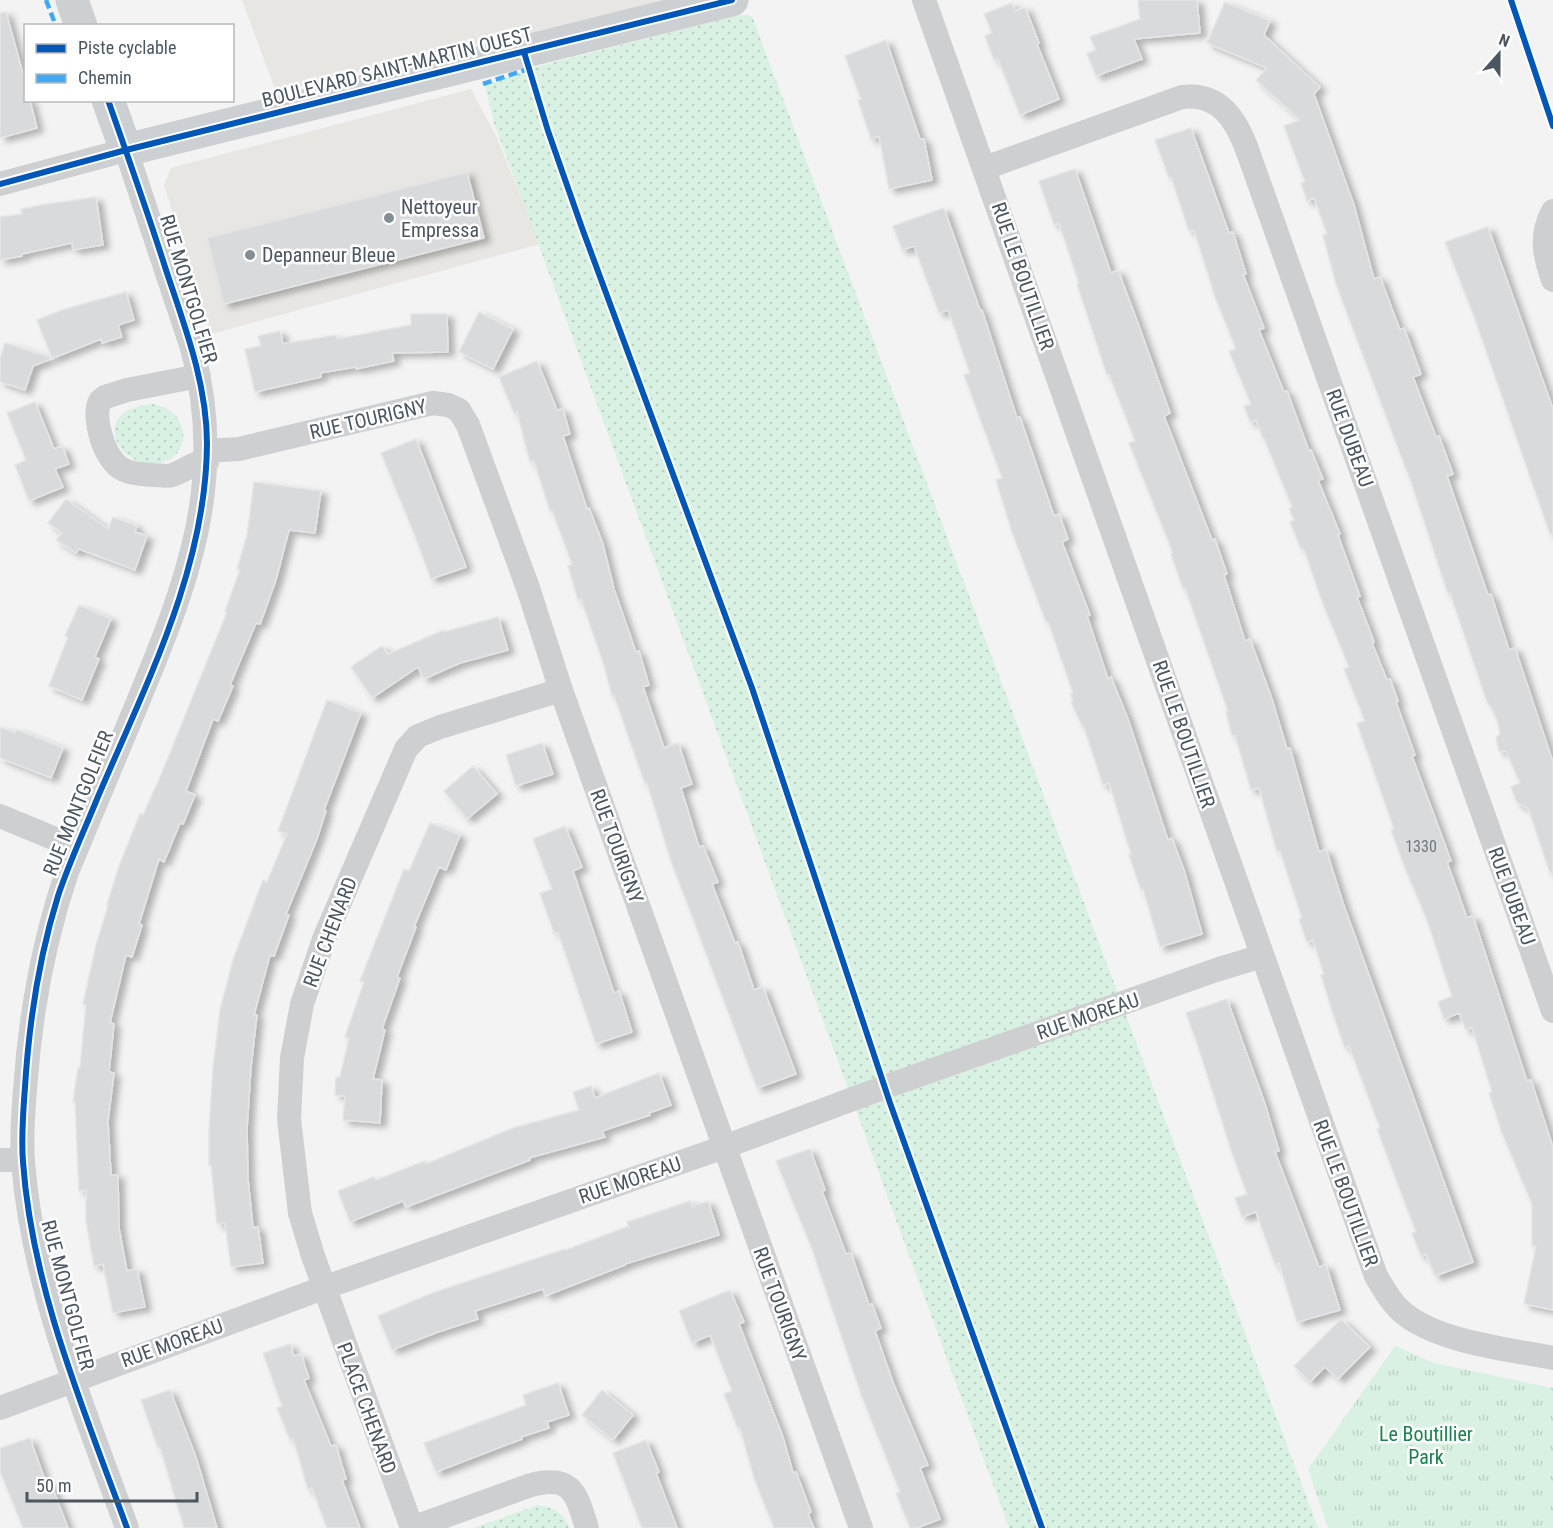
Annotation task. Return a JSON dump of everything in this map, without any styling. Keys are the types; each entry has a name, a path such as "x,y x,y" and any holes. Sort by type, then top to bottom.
{"main road":[{"path":"72,0 80,24"},
{"name":"BOULEVARD SAINT-MARTIN OUEST","path":"126,150 732,0"},
{"name":"RUE MONTGOLFIER","path":"109,102 126,150"}],"street":[{"name":"RUE LE BOUTILLIER","path":"924,0 1376,1276 1391,1300 1409,1318 1445,1335 1553,1358"},
{"name":"RUE DUBEAU","path":"985,168 1182,97 1193,96 1208,100 1231,116 1241,133 1252,163 1553,1011"},
{"name":"BOULEVARD SAINT-MARTIN OUEST","path":"0,184 126,150"},
{"name":"RUE MONTGOLFIER","path":"126,150 199,376 206,423 206,457 197,534 184,584 67,872 49,928 35,996 26,1064 22,1134 11,1160 28,1202 38,1260 74,1380 127,1528"},
{"path":"1553,211 1543,239 1546,260 1553,280"},
{"name":"RUE MONTGOLFIER","path":"199,376 117,393 100,401 97,411 102,439 109,458 127,472 170,476 206,457"},
{"name":"RUE TOURIGNY","path":"206,457 433,404 448,405 459,410 463,415 528,588 561,690 861,1528"},
{"name":"RUE CHENARD","path":"323,1288 300,1213 289,1119 292,1058 297,1029 302,1004 324,939 394,775 412,741 440,727 561,690"},
{"path":"0,816 77,848"},
{"name":"RUE MOREAU","path":"0,1407 323,1288 1216,970 1262,956"},
{"name":"PLACE CHENARD","path":"323,1288 412,1528 531,1485 551,1481 564,1483 574,1494 587,1528"}],"shaded area":[{"path":"242,0 668,0 276,92"},
{"path":"471,89 497,138 540,244 211,334 164,185 171,168"}],"green space":[{"path":"739,15 752,16 1318,1528 1009,1528 494,123 485,86 528,69"},
{"path":"151,404 164,407 174,414 183,432 183,442 178,451 171,459 159,463 145,463 132,458 122,450 116,439 115,428 119,417 131,409"},
{"name":"Le Boutillier Park","path":"1395,1346 1434,1363 1553,1388 1553,1528 1328,1528 1308,1469"},
{"path":"538,1505 558,1512 569,1528 473,1528"}],"building":[{"path":"1138,0 1197,0 1200,33 1134,39 1142,59 1096,76 1087,53 1096,50 1090,37 1140,19"},
{"path":"1225,2 1270,21 1264,35 1320,87 1314,94 1354,205 1374,279 1380,277 1400,330 1404,328 1421,374 1413,377 1453,474 1447,476 1488,595 1491,594 1509,650 1515,648 1553,762 1553,872 1550,873 1528,808 1517,803 1511,787 1520,783 1506,751 1499,751 1496,737 1500,734 1497,719 1486,699 1412,485 1336,284 1323,235 1327,234 1314,198 1307,201 1301,183 1305,182 1284,126 1300,120 1256,80 1267,68 1207,43"},
{"path":"1012,3 1015,11 1025,7 1059,99 1020,115 998,59 994,60 985,36 992,33 984,14"},
{"path":"6,12 24,78 24,102 30,102 37,128 0,138 0,13"},
{"path":"886,40 920,139 924,139 932,180 889,189 879,136 871,139 858,100 861,99 845,56"},
{"path":"1191,128 1229,233 1233,232 1246,274 1243,274 1264,328 1259,330 1284,392 1287,391 1309,451 1311,450 1323,479 1318,480 1340,534 1338,535 1360,596 1357,597 1374,642 1372,643 1398,701 1396,702 1415,755 1412,756 1451,861 1447,862 1467,918 1473,916 1527,1081 1531,1080 1553,1147 1553,1310 1524,1304 1536,1246 1532,1246 1532,1204 1502,1133 1472,1027 1466,1030 1459,1013 1444,1019 1438,1002 1452,996 1427,920 1391,830 1394,829 1357,723 1365,721 1344,669 1349,667 1323,604 1304,549 1301,549 1290,522 1294,520 1289,509 1292,507 1256,420 1250,422 1244,406 1251,404 1229,351 1236,349 1215,297 1194,230 1189,231 1171,177 1169,178 1155,140"},
{"path":"1075,169 1111,273 1118,270 1139,326 1170,413 1164,416 1212,540 1215,539 1245,641 1250,639 1287,749 1290,748 1319,852 1326,849 1343,903 1473,1262 1435,1276 1426,1254 1421,1256 1412,1233 1416,1232 1377,1129 1380,1128 1349,1046 1345,1048 1321,975 1324,974 1313,940 1307,942 1299,919 1302,918 1280,851 1277,852 1259,788 1251,790 1235,735 1232,736 1226,712 1228,711 1185,588 1183,589 1171,554 1173,553 1129,443 1135,441 1109,374 1107,375 1059,223 1054,225 1039,181"},
{"path":"467,172 484,238 224,304 207,238"},
{"path":"96,197 103,245 73,250 72,243 0,260 0,217 22,214 21,209"},
{"path":"944,208 980,310 982,310 1017,418 1020,417 1054,516 1059,514 1068,539 1062,542 1090,615 1087,616 1108,679 1111,677 1128,719 1168,840 1172,838 1185,873 1202,934 1160,947 1143,889 1141,890 1129,855 1131,854 1109,783 1103,785 1084,727 1071,702 1073,701 1070,694 1073,693 1048,621 1046,622 1012,532 996,480 1002,478 964,375 970,373 948,310 939,313 914,246 902,250 893,226"},
{"path":"1488,227 1553,409 1553,534 1550,534 1475,319 1445,242"},
{"path":"126,292 134,320 118,325 122,337 102,343 101,339 33,366 25,390 0,382 0,358 5,343 52,358 37,320 62,310"},
{"path":"479,312 513,329 493,369 459,352"},
{"path":"411,314 447,314 448,352 392,353 394,361 356,369 356,367 320,373 321,377 255,392 245,349 261,346 258,336 280,331 283,344 336,335 337,339 411,325"},
{"path":"537,361 557,410 563,409 570,434 563,436 587,509 589,508 603,544 614,589 636,652 639,651 649,685 643,687 664,748 678,743 692,784 681,788 699,847 703,846 718,882 712,884 735,943 738,942 754,990 763,987 796,1074 757,1088 671,861 647,783 645,784 614,695 612,696 581,599 578,600 568,566 572,564 552,510 550,511 534,461 530,462 517,412 514,413 499,377"},
{"path":"35,402 54,449 62,446 69,464 55,469 63,487 29,501 15,465 26,460 7,413"},
{"path":"416,439 466,567 431,579 381,453"},
{"path":"254,482 321,491 315,533 289,530 276,580 260,624 256,623 230,685 233,686 218,721 213,719 186,791 195,795 183,824 180,823 164,862 159,859 139,924 142,925 132,957 126,955 110,1023 114,1024 109,1072 114,1073 108,1121 111,1175 118,1175 119,1228 127,1271 137,1269 145,1307 113,1313 103,1264 94,1266 86,1221 86,1190 79,1191 75,1102 73,1102 78,1068 80,1068 86,1005 83,1004 96,945 119,866 140,814 143,815 161,775 227,612 225,611 240,570 237,569 247,535"},
{"path":"66,499 108,529 113,517 137,526 135,532 147,536 135,570 79,549 76,553 56,540 62,533 48,523"},
{"path":"79,605 111,619 95,657 99,659 82,700 49,686 68,637 65,636"},
{"path":"498,617 508,650 460,663 424,679 418,667 372,698 351,667 382,646 388,654 444,630 444,632"},
{"path":"327,700 361,713 324,810 326,811 317,839 286,914 289,915 274,956 270,955 254,1015 257,1015 247,1129 248,1179 253,1228 258,1227 263,1263 231,1267 225,1223 217,1224 211,1165 209,1165 213,1068 220,1010 233,960 263,880 267,882 287,834 278,831"},
{"path":"0,727 15,733 16,729 63,748 51,778 0,758"},
{"path":"542,743 553,774 516,786 506,755"},
{"path":"473,766 497,794 467,819 444,791"},
{"path":"430,823 460,835 446,870 439,867 414,927 416,927 397,977 400,978 382,1029 385,1030 373,1079 382,1080 380,1123 343,1120 345,1096 335,1095 336,1077 340,1077 349,1038 345,1037 364,982 360,981 404,869 409,871"},
{"path":"565,826 582,867 573,871 614,993 619,991 632,1032 596,1044 558,932 554,933 540,893 552,889 533,839"},
{"path":"1227,999 1265,1104 1279,1151 1275,1152 1319,1267 1326,1265 1340,1310 1297,1322 1279,1263 1275,1265 1256,1212 1242,1217 1235,1198 1247,1194 1186,1013"},
{"path":"659,1073 671,1105 649,1113 650,1115 602,1131 605,1137 529,1158 530,1160 406,1207 403,1201 350,1222 338,1191 374,1177 376,1180 425,1161 426,1164 513,1128 579,1110 573,1092 591,1086 595,1098"},
{"path":"810,1149 825,1190 822,1191 846,1254 851,1253 869,1305 872,1304 881,1328 875,1331 894,1385 928,1465 920,1468 940,1519 917,1528 910,1528 896,1493 900,1492 862,1397 812,1249 776,1161"},
{"path":"690,1201 692,1207 708,1201 719,1235 625,1264 545,1296 543,1289 475,1311 478,1319 392,1350 378,1316 432,1293 566,1250 629,1226 627,1222"},
{"path":"730,1290 744,1322 739,1324 783,1437 793,1473 796,1472 811,1512 808,1514 814,1528 774,1528 754,1478 740,1428 738,1429 724,1394 732,1391 710,1335 692,1343 679,1311"},
{"path":"1341,1319 1370,1347 1338,1379 1325,1367 1310,1382 1294,1366"},
{"path":"290,1344 294,1356 301,1354 309,1378 304,1380 331,1446 336,1445 346,1479 342,1480 360,1528 327,1528 312,1488 308,1490 293,1438 290,1440 277,1408 282,1406 263,1353"},
{"path":"558,1383 569,1415 547,1422 549,1428 436,1472 424,1443 526,1405 523,1395"},
{"path":"170,1390 196,1457 217,1528 184,1528 160,1447 158,1448 141,1400"},
{"path":"602,1390 633,1415 613,1440 582,1415"},
{"path":"30,1438 47,1486 51,1484 68,1528 23,1528 0,1471 0,1448"},
{"path":"646,1440 677,1528 642,1528 613,1453"}],"marked path":[{"path":"46,0 55,24"},
{"path":"483,84 528,69"}],"cycle path":[{"path":"0,184 126,150 732,0"},
{"path":"1511,0 1553,126"},
{"path":"524,52 548,131 582,228 752,688 890,1103 1042,1528"},
{"path":"109,102 194,356 206,422 204,491 196,537 170,626 72,859 51,919 32,1015 22,1143 28,1209 49,1303 62,1348 127,1528"}],"place":[{"name":"Nettoyeur Empressa","path":"389,218"},
{"name":"Depanneur Bleue","path":"250,255"}]}
